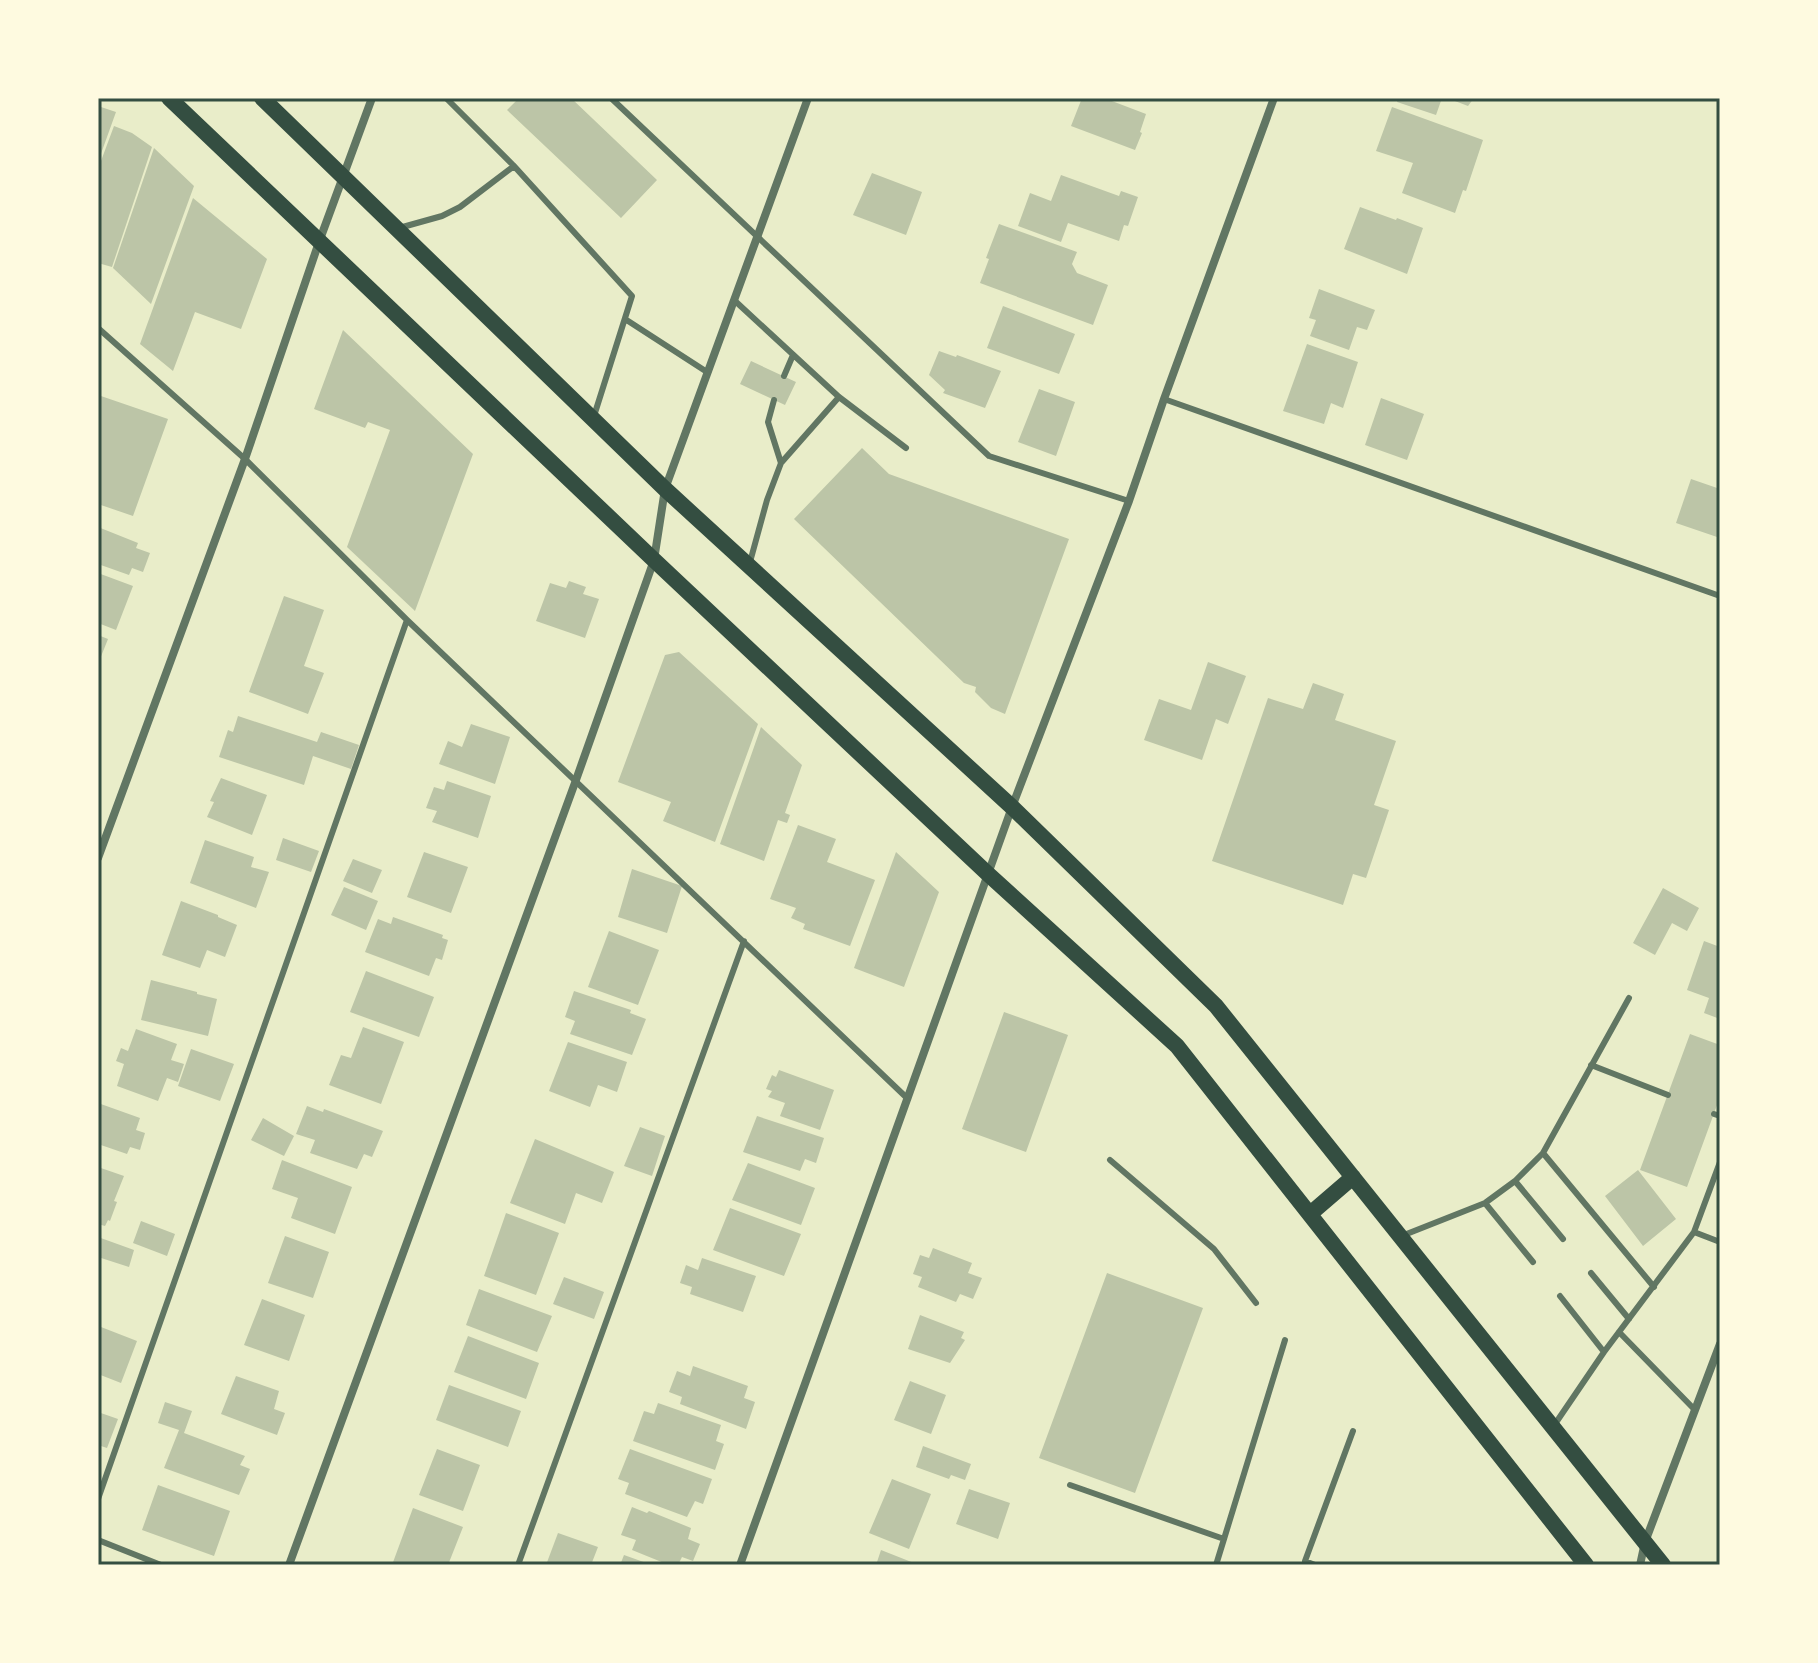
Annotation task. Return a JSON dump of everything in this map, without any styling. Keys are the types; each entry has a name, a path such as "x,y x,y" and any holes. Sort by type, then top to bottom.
{"main road":[{"path":"169,98 654,560 988,874 1177,1046 1586,1565"},
{"path":"262,98 665,489 1012,807 1216,1006 1663,1565"},
{"path":"1310,1214 1353,1177"}],"street":[{"path":"98,858 245,459 372,98"},
{"path":"289,1565 654,560 665,489 808,98"},
{"path":"740,1565 1012,807 1129,501 1274,98"},
{"path":"1640,1565 1645,1542 1720,1344"}],"lane":[{"path":"446,98 514,166 632,296 593,419"},
{"path":"611,98 989,456 1129,501"},
{"path":"397,228 442,216 460,207 514,166"},
{"path":"734,300 839,397 906,448"},
{"path":"625,319 707,372"},
{"path":"98,328 245,459 407,620 908,1099"},
{"path":"784,376 793,355"},
{"path":"749,566 781,463 839,397"},
{"path":"1164,399 1720,596"},
{"path":"774,400 768,422 781,463"},
{"path":"98,1499 407,620"},
{"path":"518,1565 744,941"},
{"path":"1401,1237 1485,1203 1515,1181 1543,1153 1629,998"},
{"path":"1591,1065 1668,1095"},
{"path":"1543,1153 1654,1287"},
{"path":"1110,1160 1214,1249 1256,1303"},
{"path":"1553,1427 1604,1352 1694,1232 1720,1162"},
{"path":"1515,1181 1563,1239"},
{"path":"1485,1203 1533,1262"},
{"path":"1694,1232 1720,1242"},
{"path":"1591,1273 1629,1319"},
{"path":"1560,1296 1604,1352"},
{"path":"1619,1332 1695,1410"},
{"path":"1216,1565 1285,1340"},
{"path":"1315,1565 1305,1561 1353,1431"},
{"path":"1070,1485 1224,1539"},
{"path":"98,1540 161,1565"}],"building":[{"path":"519,98 571,98 657,180 621,218 507,110"},
{"path":"1082,98 1104,98 1146,114 1135,150 1071,126"},
{"path":"1398,98 1442,98 1436,115 1397,102"},
{"path":"1447,98 1474,98 1468,106"},
{"path":"98,106 116,112 98,162"},
{"path":"1392,107 1483,140 1455,213 1402,193 1413,163 1376,151"},
{"path":"114,126 132,133 152,147 112,267 98,263 98,169"},
{"path":"154,148 194,186 151,304 113,268"},
{"path":"872,173 922,192 906,235 853,215"},
{"path":"1061,175 1119,196 1121,191 1138,197 1119,241 1068,223 1061,242 1018,226 1030,193 1051,201"},
{"path":"193,198 267,259 241,329 195,312 173,371 140,344"},
{"path":"1360,207 1423,228 1407,274 1344,249"},
{"path":"999,224 1077,252 1072,264 1077,273 1108,285 1093,325 980,283"},
{"path":"1319,289 1375,310 1367,330 1357,327 1349,350 1310,336 1316,320 1309,318"},
{"path":"1003,306 1075,334 1059,374 987,348"},
{"path":"343,330 473,454 415,611 347,547 390,430 368,422 365,428 314,409"},
{"path":"1307,344 1358,362 1343,408 1331,403 1324,424 1283,411"},
{"path":"939,351 1001,371 985,408 943,393 945,390 929,375"},
{"path":"751,361 796,382 785,405 740,384"},
{"path":"1039,389 1075,402 1056,456 1018,442"},
{"path":"98,395 168,419 133,516 98,504"},
{"path":"1381,398 1424,414 1407,460 1365,445"},
{"path":"862,448 889,474 1069,539 1005,714 991,708 975,692 976,687 964,683 794,519"},
{"path":"1691,479 1720,489 1720,538 1676,523"},
{"path":"98,527 138,543 136,548 150,553 143,572 132,568 129,575 98,564"},
{"path":"98,573 133,586 116,630 98,623"},
{"path":"569,581 586,587 583,594 599,599 585,638 536,621 550,583 566,588"},
{"path":"284,596 324,610 304,666 324,673 308,714 249,692"},
{"path":"98,635 108,639 98,664"},
{"path":"679,652 758,724 715,842 663,821 671,802 618,782 665,655"},
{"path":"1208,662 1246,676 1228,724 1216,719 1202,760 1144,740 1159,699 1191,710"},
{"path":"1313,683 1344,694 1335,720 1396,741 1374,805 1389,810 1366,878 1353,874 1343,905 1212,861 1268,698 1303,709"},
{"path":"238,716 317,742 321,732 359,745 351,769 313,756 304,785 219,757 228,730 233,732"},
{"path":"471,724 510,737 495,784 439,764 448,741 462,747"},
{"path":"761,727 802,765 785,813 790,815 787,823 778,820 764,861 720,844"},
{"path":"221,778 267,795 252,835 207,817 214,802 210,801"},
{"path":"447,781 491,796 478,838 432,822 437,811 426,808 434,787 444,790"},
{"path":"798,825 836,839 827,862 875,880 850,946 803,929 805,924 791,918 796,908 770,899"},
{"path":"283,838 319,851 311,872 276,860"},
{"path":"205,840 254,857 251,867 269,872 256,908 190,883"},
{"path":"424,852 468,867 451,913 407,897"},
{"path":"896,852 939,892 904,987 854,968"},
{"path":"353,859 382,870 372,893 343,881"},
{"path":"632,869 682,886 667,933 618,917"},
{"path":"344,887 378,901 366,930 331,915"},
{"path":"1663,888 1699,908 1687,931 1672,923 1655,955 1633,943"},
{"path":"181,901 237,925 225,957 207,950 200,968 162,955"},
{"path":"393,917 443,935 442,938 448,940 442,960 436,958 429,976 365,952 378,919 391,924"},
{"path":"609,931 659,950 638,1005 588,987"},
{"path":"1704,941 1720,947 1720,1019 1704,1013 1709,998 1687,990"},
{"path":"366,971 434,997 419,1037 350,1012"},
{"path":"151,980 217,999 208,1036 141,1020"},
{"path":"574,991 631,1010 630,1013 646,1019 632,1055 570,1034 575,1021 565,1017"},
{"path":"1004,1012 1068,1035 1026,1152 962,1129"},
{"path":"363,1027 404,1042 381,1104 329,1085 341,1055 351,1058"},
{"path":"136,1029 177,1044 171,1060 184,1064 178,1082 167,1078 158,1101 117,1086 124,1064 116,1061 121,1048 128,1051"},
{"path":"1690,1034 1720,1045 1720,1097 1687,1187 1640,1170"},
{"path":"568,1042 627,1062 617,1092 598,1085 590,1107 549,1091"},
{"path":"191,1049 234,1064 220,1101 178,1086"},
{"path":"779,1070 834,1090 820,1130 780,1116 785,1103 768,1097 772,1091 766,1089 772,1075 776,1077"},
{"path":"98,1103 140,1118 136,1130 145,1133 140,1150 130,1147 127,1154 98,1144"},
{"path":"307,1106 323,1112 324,1109 383,1131 372,1157 364,1154 357,1169 310,1153 315,1140 296,1134"},
{"path":"757,1116 824,1138 816,1163 805,1159 800,1171 743,1152"},
{"path":"263,1118 294,1136 284,1156 251,1140"},
{"path":"640,1127 665,1136 652,1176 624,1166"},
{"path":"535,1139 614,1172 602,1203 576,1193 565,1224 510,1203"},
{"path":"282,1160 352,1187 335,1234 291,1218 298,1198 272,1189"},
{"path":"748,1163 815,1188 801,1225 732,1200"},
{"path":"98,1167 124,1176 110,1221 105,1226 98,1224"},
{"path":"1638,1170 1676,1219 1643,1246 1605,1196"},
{"path":"730,1208 801,1234 784,1276 713,1250"},
{"path":"506,1213 559,1233 536,1295 484,1276"},
{"path":"141,1221 175,1234 167,1256 133,1243"},
{"path":"285,1236 329,1252 313,1298 268,1283"},
{"path":"98,1237 134,1250 129,1267 98,1257"},
{"path":"933,1248 972,1263 968,1273 982,1278 973,1299 960,1294 956,1302 918,1287 922,1277 913,1274 920,1255 929,1258"},
{"path":"702,1258 756,1276 743,1312 690,1294 692,1287 680,1283 686,1265 698,1270"},
{"path":"1107,1273 1203,1308 1135,1493 1039,1458"},
{"path":"564,1277 604,1292 594,1319 553,1304"},
{"path":"479,1289 552,1316 537,1352 466,1325"},
{"path":"262,1299 305,1315 289,1361 244,1345"},
{"path":"920,1315 964,1332 961,1338 965,1340 950,1363 908,1349"},
{"path":"101,1327 137,1341 121,1383 98,1374 98,1335"},
{"path":"468,1336 539,1363 526,1399 454,1372"},
{"path":"693,1366 748,1386 744,1398 755,1402 746,1429 680,1404 682,1397 669,1392 677,1371 690,1376"},
{"path":"236,1376 279,1391 274,1409 285,1413 277,1435 221,1414"},
{"path":"910,1381 946,1395 931,1434 894,1420"},
{"path":"449,1385 521,1411 508,1447 436,1420"},
{"path":"165,1402 192,1411 184,1433 245,1456 240,1465 250,1469 239,1495 164,1468 179,1430 158,1423"},
{"path":"658,1403 721,1425 716,1441 724,1444 715,1470 633,1441 644,1411 654,1414"},
{"path":"98,1412 118,1419 107,1448 98,1445"},
{"path":"923,1446 971,1464 965,1480 951,1475 949,1479 916,1467"},
{"path":"437,1449 480,1465 463,1511 419,1495"},
{"path":"630,1449 712,1479 703,1504 695,1501 687,1517 625,1494 629,1483 618,1479"},
{"path":"892,1479 931,1494 909,1549 869,1533"},
{"path":"158,1485 230,1511 214,1556 142,1530"},
{"path":"969,1489 1010,1503 998,1539 956,1524"},
{"path":"632,1507 691,1528 688,1539 700,1544 693,1561 682,1557 678,1565 669,1565 632,1550 636,1540 621,1535"},
{"path":"413,1508 463,1527 448,1565 392,1565"},
{"path":"558,1533 598,1547 591,1565 546,1565"},
{"path":"881,1550 919,1565 876,1565"},
{"path":"624,1555 652,1565 620,1565"}]}
